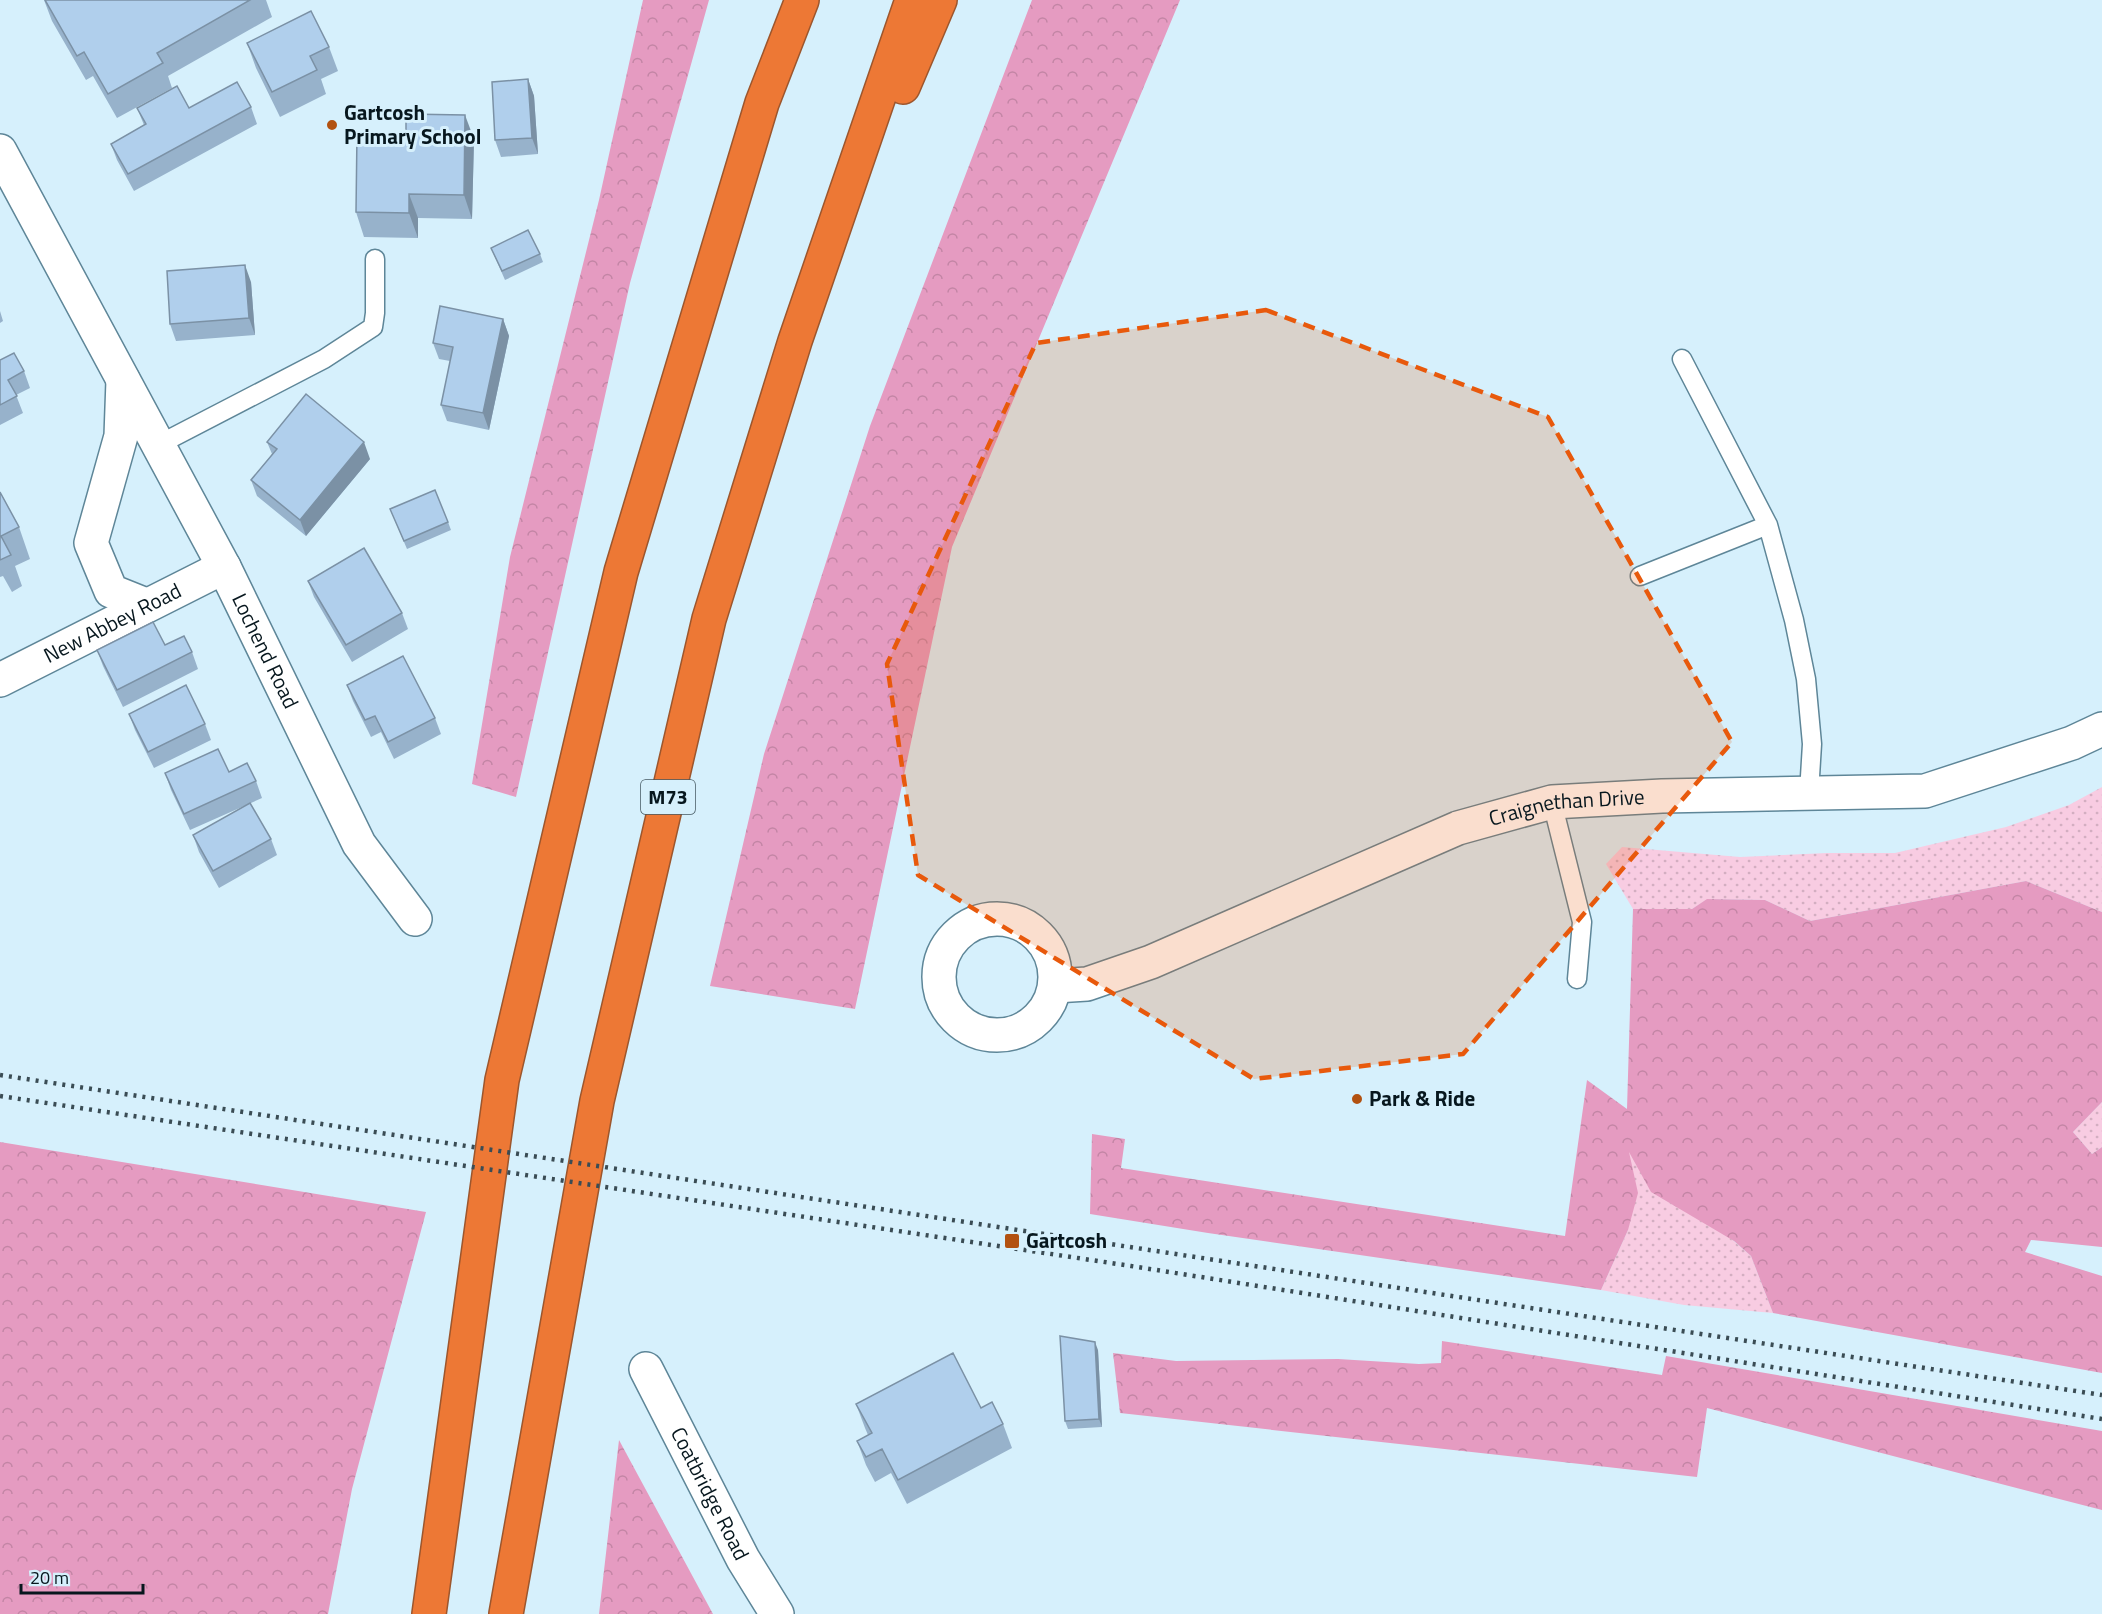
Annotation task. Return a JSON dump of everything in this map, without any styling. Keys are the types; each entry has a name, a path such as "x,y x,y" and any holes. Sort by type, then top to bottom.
{"highway":[{"path":"429,1614 502,1080 621,572 762,103 788,0"},
{"path":"762,103 802,0"},
{"name":"M73","path":"506,1614 597,1101 709,619 795,341 912,0"},
{"path":"795,341 940,0"}],"street":[{"name":"Lochend Road","path":"0,151 224,567 358,844 416,918"},
{"path":"123,378 121,436 91,543 111,591 146,605"},
{"name":"New Abbey Road","path":"0,680 224,567"},
{"name":"Craignethan Drive","path":"1055,986 1087,984 1151,962 1458,828 1551,802 1662,796 1925,791 2072,743 2102,729"},
{"name":"Coatbridge Road","path":"646,1369 742,1559 777,1614"}],"lane":[{"path":"159,445 324,359 373,327 375,259"},
{"path":"1682,359 1768,525 1794,620 1806,679 1812,744 1809,793"},
{"path":"1640,576 1768,525"},
{"path":"1551,802 1582,922 1577,980"}],"highlighted area":[{"path":"1266,310 1548,417 1732,742 1463,1054 1254,1079 918,875 887,664 1036,343"}],"shaded area":[{"path":"2102,787 2102,912 2026,881 1810,921 1765,900 1708,899 1692,909 1633,909 1606,864 1622,847 1740,857 1895,853 2006,827 2069,805"},
{"path":"2102,1102 2102,1147 2092,1154 2073,1132"},
{"path":"1627,1149 1751,1256 1773,1313 1684,1305 1601,1290 1628,1230"}],"green space":[{"path":"643,0 709,0 630,283 516,797 472,784 510,557 599,200"},
{"path":"1032,0 1180,0 952,547 855,1009 710,986 764,754 870,426"},
{"path":"2026,881 2102,912 2102,1102 2073,1132 2092,1154 2102,1147 2102,1247 2031,1240 2025,1252 2102,1276 2102,1373 1773,1313 1751,1256 1734,1241 1651,1192 1629,1152 1638,1193 1628,1230 1601,1290 1090,1214 1092,1134 1125,1139 1121,1168 1565,1236 1587,1080 1627,1109 1633,909 1692,909 1707,899 1765,900 1810,921"},
{"path":"0,1142 426,1212 352,1489 328,1614 0,1614"},
{"path":"1442,1341 1662,1375 1666,1356 2102,1431 2102,1510 1707,1408 1697,1477 1120,1413 1113,1353 1176,1361 1338,1359 1419,1364 1441,1363"},
{"path":"619,1440 713,1614 599,1614"}],"building":[{"path":"45,0 250,0 157,53 163,63 108,94 84,52 77,56"},
{"path":"311,11 329,47 310,56 317,70 272,92 247,43"},
{"path":"528,79 532,138 495,140 492,82"},
{"path":"237,82 251,107 128,174 111,144 146,124 137,108 177,86 189,108"},
{"path":"406,114 465,115 464,195 409,194 409,213 356,212 357,133 406,134"},
{"path":"528,230 540,254 502,271 491,248"},
{"path":"245,265 249,318 170,324 167,271"},
{"path":"440,306 503,319 483,413 441,405 453,347 433,343"},
{"path":"14,353 24,371 8,380 17,396 0,405 0,360"},
{"path":"306,394 364,442 300,520 251,480 277,449 267,442"},
{"path":"435,490 448,522 404,541 390,509"},
{"path":"0,492 19,527 1,536 11,555 0,560"},
{"path":"364,548 402,613 346,645 308,581"},
{"path":"153,622 165,645 184,636 192,652 117,690 97,650"},
{"path":"403,656 435,718 388,742 375,716 365,720 347,685"},
{"path":"186,685 205,724 148,752 129,714"},
{"path":"218,749 229,772 247,763 256,781 184,814 165,773"},
{"path":"250,803 271,839 213,871 193,835"},
{"path":"1060,1336 1095,1342 1099,1419 1065,1421"},
{"path":"953,1353 981,1408 992,1402 1003,1424 898,1480 882,1449 866,1457 857,1441 872,1433 856,1404"}],"railway":[{"path":"0,1075 2102,1395"},
{"path":"0,1096 1131,1266 2102,1419"}],"place":[{"name":"Gartcosh Primary School","path":"332,125"},
{"name":"Park & Ride","path":"1357,1099"},
{"name":"Gartcosh","path":"1012,1241"}]}
